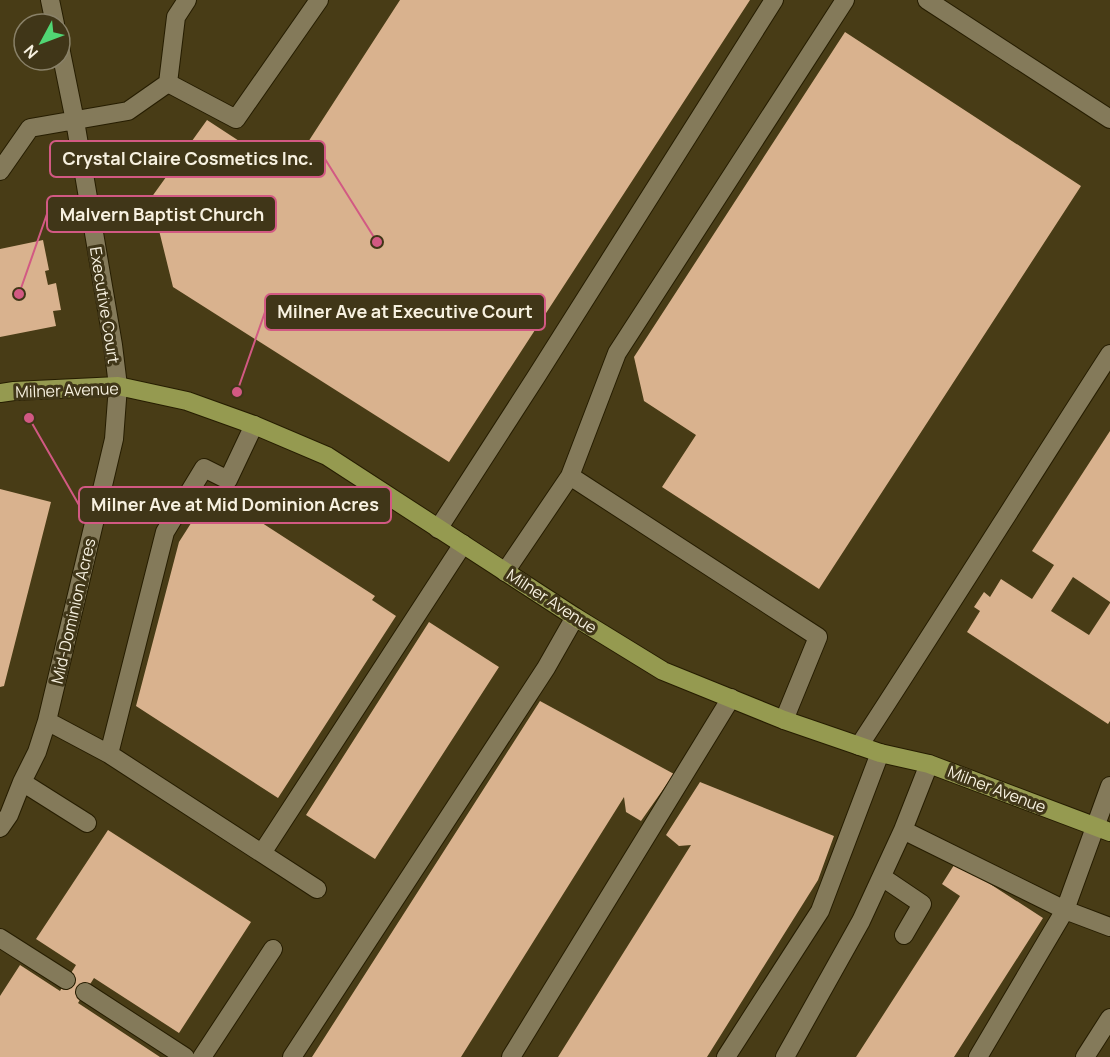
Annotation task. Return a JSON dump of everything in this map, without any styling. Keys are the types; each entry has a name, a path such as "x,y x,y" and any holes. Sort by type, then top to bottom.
{"main road":[{"name":"Milner Avenue","path":"0,393 118,386 187,401 254,425 327,456 575,617 663,671 784,720 880,753 929,764 1102,829"}],"street":[{"path":"0,171 30,128 128,111 168,83 176,17 187,0"},
{"path":"168,83 236,119 319,0"},
{"path":"438,529 774,0"},
{"path":"505,572 570,476 617,353 845,0"},
{"path":"927,0 1110,119"},
{"name":"Executive Court","path":"65,72 113,345 118,386"},
{"path":"859,746 1110,354"},
{"name":"Mid-Dominion Acres","path":"0,828 9,815 37,752 47,721 114,439 118,386"},
{"path":"109,754 165,532 204,468 228,480 254,425"},
{"path":"570,476 818,637 784,720"},
{"path":"262,853 463,544"},
{"path":"292,1057 546,669 575,617"},
{"path":"511,1057 731,698"},
{"path":"47,721 109,754 317,889"},
{"path":"726,1057 820,911 880,753"},
{"path":"784,1057 861,921 903,830 929,764"},
{"path":"22,782 87,823"},
{"path":"978,1057 1065,910 1102,829 1110,786"},
{"path":"903,830 1065,910 1110,927"},
{"path":"882,878 922,904 904,935"},
{"path":"0,938 66,980"},
{"path":"202,1057 273,949"},
{"path":"85,992 185,1057"},
{"path":"1085,1057 1110,1018"}],"shaded area":[{"path":"0,0 1110,0 1110,1057 0,1057"}],"building":[{"path":"400,0 750,0 449,462 173,287 151,198 207,120 288,173"},
{"path":"845,32 1081,186 819,589 662,487 696,435 644,401 634,357"},
{"path":"43,240 49,270 45,271 48,285 56,283 61,310 53,311 56,326 0,337 0,249"},
{"path":"1110,431 1110,602 1073,577 1051,611 1089,635 1110,603 1110,721 1108,724 967,632 980,611 974,607 984,592 990,597 1001,579 1032,599 1054,565 1032,551"},
{"path":"0,489 51,502 4,686 0,687"},
{"path":"209,495 233,511 236,506 375,596 372,600 396,616 278,798 136,706 179,542"},
{"path":"429,622 499,667 375,859 306,815"},
{"path":"540,701 674,774 641,821 626,812 624,797 461,1057 312,1057"},
{"path":"700,782 834,836 818,880 707,1057 558,1057 691,845 679,846 666,835"},
{"path":"108,830 251,922 179,1033 94,978 78,1003 160,1057 0,1057 0,996 20,965 60,991 76,965 36,939"},
{"path":"956,862 1043,918 954,1057 856,1057 960,896 942,884"}],"place":[{"name":"Crystal Claire Cosmetics Inc.","path":"377,242"},
{"name":"Malvern Baptist Church","path":"19,294"},
{"name":"Milner Ave at Executive Court","path":"237,392"},
{"name":"Milner Ave at Mid Dominion Acres","path":"29,418"}]}
